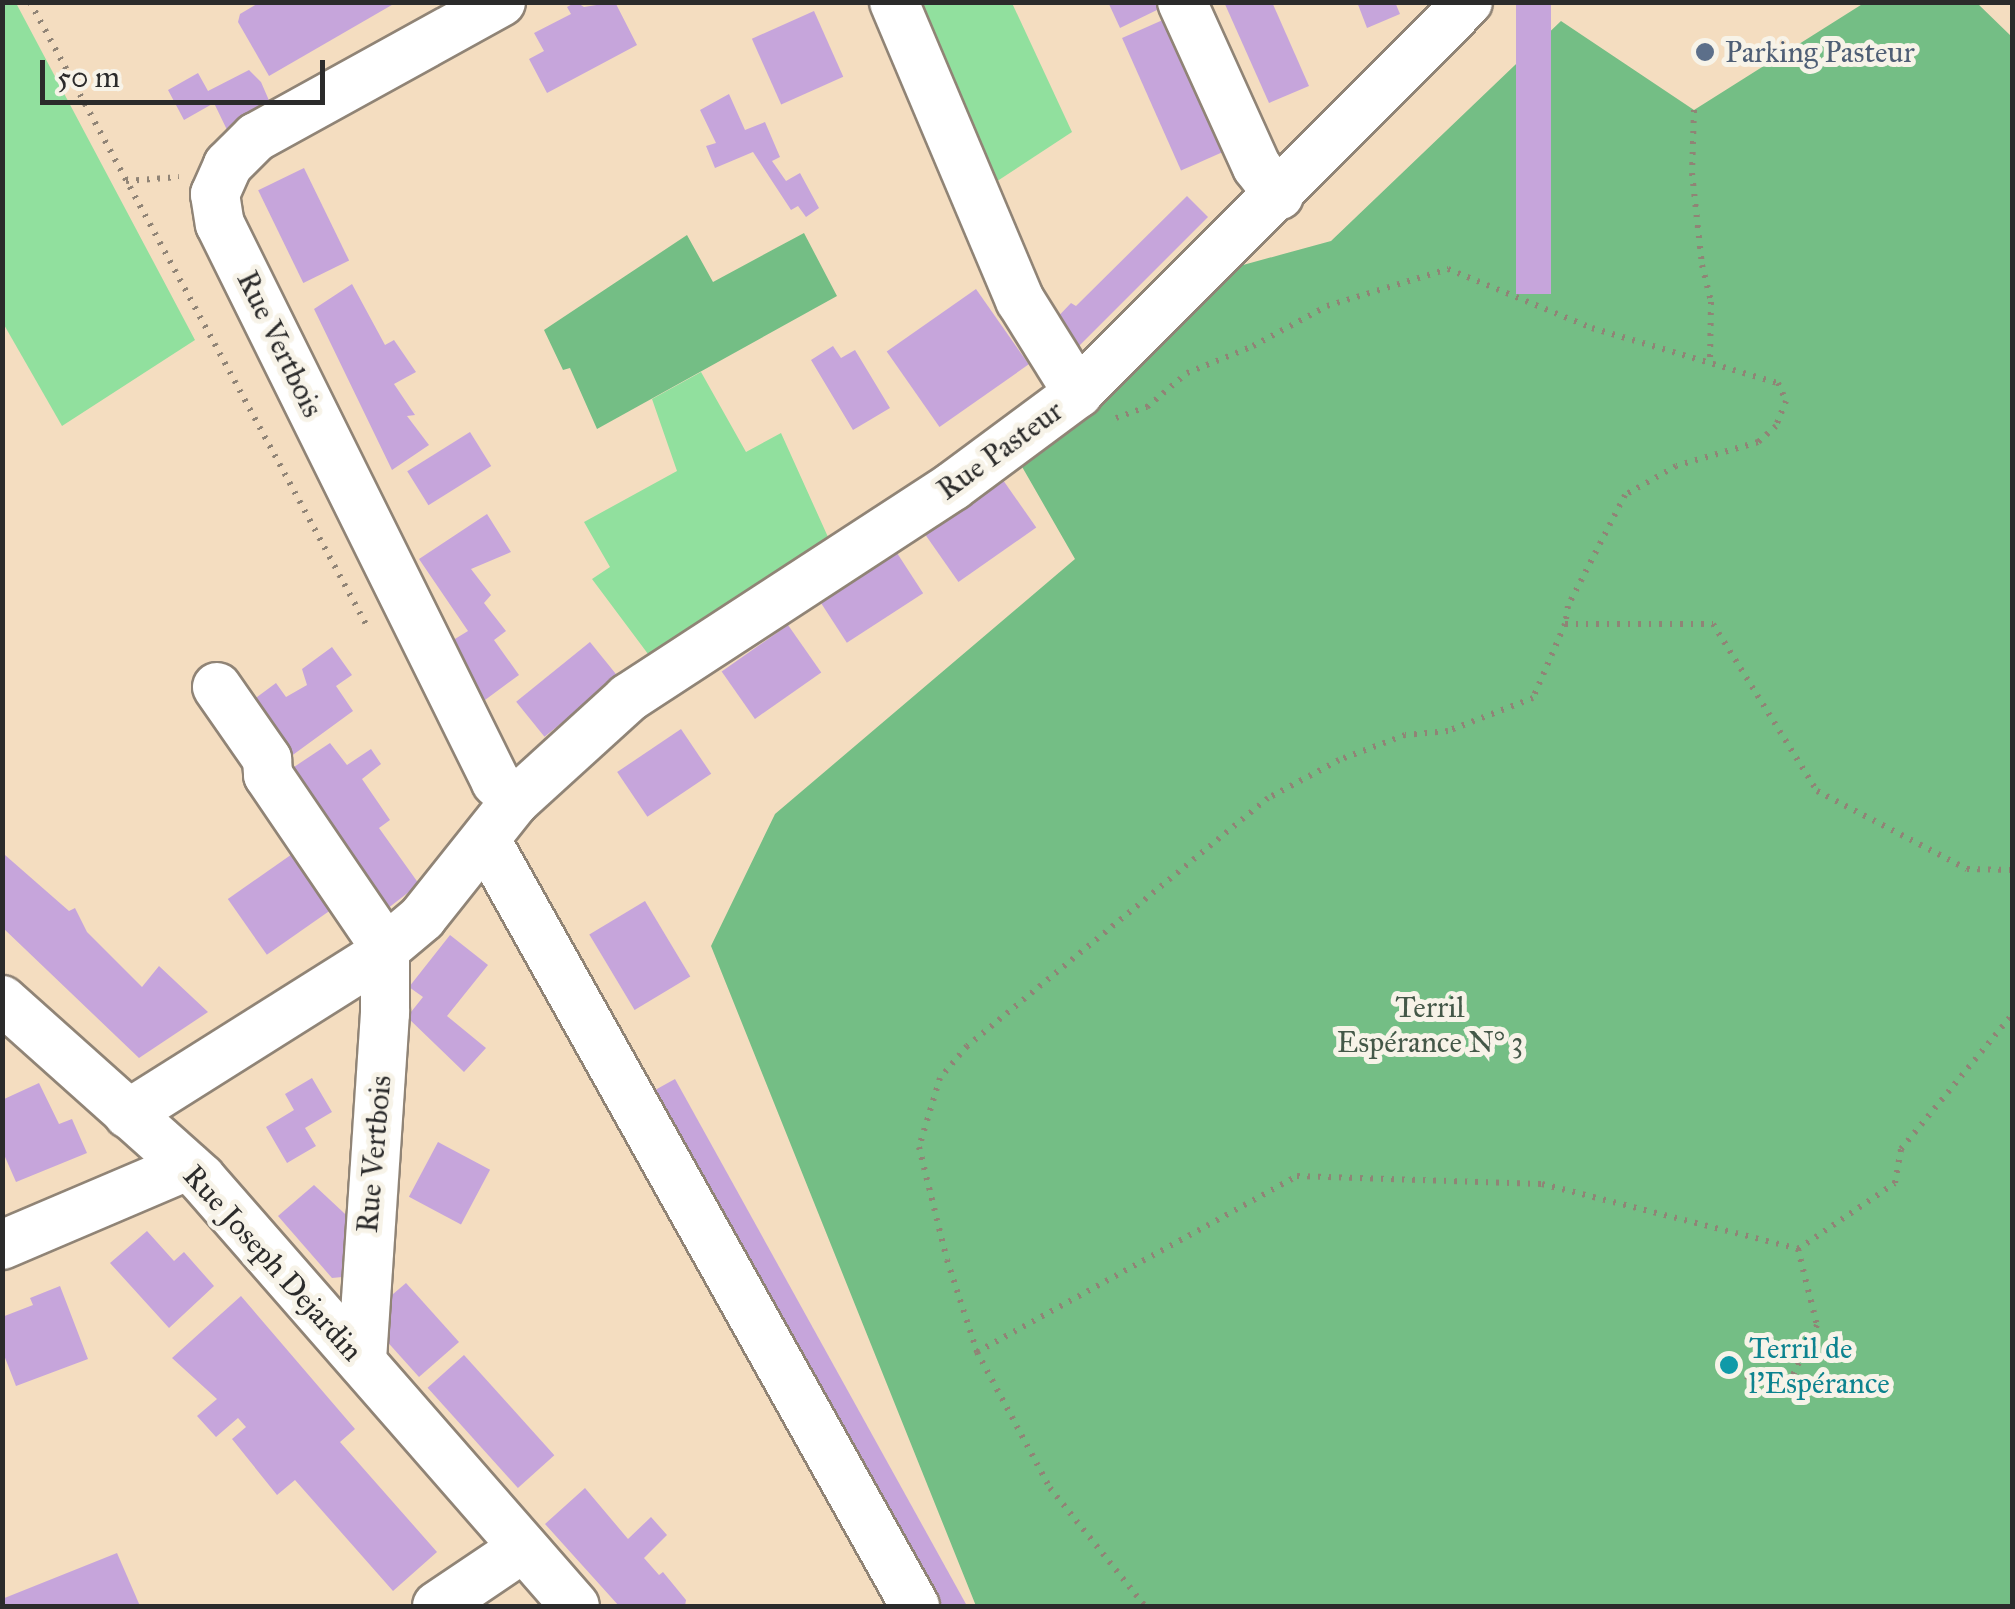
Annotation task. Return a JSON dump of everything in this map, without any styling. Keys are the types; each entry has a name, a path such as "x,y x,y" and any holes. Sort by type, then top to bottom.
{"street":[{"name":"Rue Vertbois","path":"501,2 256,136 228,165 215,194 220,224 487,765 496,782 515,800"},
{"path":"894,2 1020,300 1078,393"},
{"path":"1182,2 1256,167 1279,195"},
{"name":"Rue Pasteur","path":"486,840 515,800 628,698 953,486 1078,393 1468,2"},
{"path":"217,686 268,759 268,775 385,947"},
{"path":"128,1114 385,947 422,918 486,840 916,1606"},
{"name":"Rue Vertbois","path":"362,1362 385,1013 385,947"},
{"name":"Rue Joseph Dejardin","path":"2,1000 187,1166 575,1606"},
{"path":"2,1246 187,1166"},
{"path":"437,1606 523,1548"}],"path":[{"path":"30,2 371,634"},
{"path":"1694,110 1692,173 1702,265 1711,302 1710,363"},
{"path":"1078,393 1104,414 1116,418 1147,407 1187,372 1253,346 1327,306 1448,269 1592,328 1778,383 1786,401 1776,426 1758,442 1676,466 1626,495 1568,606 1532,698 1448,731 1405,735 1356,754 1268,798 967,1046 940,1078 919,1146 947,1260 977,1352 1050,1488 1145,1606"},
{"path":"1564,624 1713,624 1817,790 1968,869 2012,870"},
{"path":"977,1352 1297,1176 1542,1184 1798,1249 1894,1183 1901,1149 2012,1015"},
{"path":"1729,1365 1756,1383 1791,1379 1817,1326 1798,1249"}],"green space":[{"path":"2,3 16,3 195,340 62,426 3,323"},
{"path":"898,3 1012,3 1072,132 979,193"},
{"name":"Terril Espérance N° 3","path":"1864,3 1977,3 2012,37 2012,1606 976,1606 711,946 775,814 1075,559 1017,458 1117,381 1243,265 1331,241 1561,21 1694,110"},
{"path":"804,233 837,296 597,429 570,368 563,370 544,330 687,235 713,282"},
{"path":"701,372 746,452 781,433 828,537 651,658 592,579 610,567 584,522 677,471 652,399"}],"building":[{"path":"260,2 397,2 269,76 238,22 240,14"},
{"path":"576,2 584,7 615,2 637,45 547,93 529,59 544,51 534,33 571,14 567,7"},
{"path":"1108,2 1156,2 1159,9 1120,28"},
{"path":"1224,2 1272,2 1309,86 1269,103"},
{"path":"1357,2 1395,2 1400,14 1367,28"},
{"path":"1516,2 1551,2 1551,294 1516,294"},
{"path":"814,11 843,77 781,104 752,39"},
{"path":"1165,19 1224,151 1181,171 1122,38"},
{"path":"249,70 261,82 274,112 229,134 214,103 184,120 168,90 198,73 208,91"},
{"path":"729,94 745,130 765,122 780,157 772,161 786,181 800,173 819,208 806,217 798,206 791,210 753,152 715,168 706,146 716,143 700,110"},
{"path":"304,168 349,261 303,283 258,190"},
{"path":"1187,196 1208,217 1076,349 1051,324 1071,303 1076,306"},
{"path":"352,284 385,345 394,340 416,372 394,384 415,415 407,416 429,445 392,470 314,309"},
{"path":"976,289 1029,364 939,427 887,352"},
{"path":"833,346 841,358 855,350 890,408 853,430 811,360"},
{"path":"470,432 491,466 428,505 407,471"},
{"path":"1003,480 1036,528 958,582 925,534"},
{"path":"487,514 511,552 471,569 491,595 484,603 506,631 494,640 519,675 485,700 445,645 468,631 419,559"},
{"path":"897,553 923,593 847,643 821,603"},
{"path":"788,625 821,673 755,719 722,671"},
{"path":"590,642 618,677 544,737 516,702"},
{"path":"332,647 352,675 336,686 353,711 290,757 253,700 276,683 286,697 307,685 302,669"},
{"path":"681,729 711,774 647,817 617,772"},
{"path":"330,743 347,765 371,749 381,764 362,779 390,820 379,828 419,884 387,909 288,771"},
{"path":"295,852 334,908 267,955 228,899"},
{"path":"5,855 69,911 75,908 87,932 142,987 159,966 208,1012 139,1058 2,927"},
{"path":"645,901 690,976 635,1010 589,934"},
{"path":"450,935 488,965 447,1016 486,1048 464,1072 407,1017 423,997 409,987"},
{"path":"312,1078 332,1112 305,1128 316,1146 287,1163 266,1127 294,1110 285,1094"},
{"path":"675,1079 967,1606 932,1606 648,1094"},
{"path":"39,1083 59,1124 72,1119 87,1153 16,1182 2,1150 2,1100"},
{"path":"438,1142 490,1170 461,1224 409,1197"},
{"path":"314,1185 359,1227 358,1255 342,1277 332,1278 278,1216"},
{"path":"147,1231 174,1261 184,1252 214,1286 169,1328 110,1263"},
{"path":"406,1283 459,1342 419,1377 383,1337 386,1300"},
{"path":"60,1286 88,1359 16,1386 2,1350 2,1317 33,1305 30,1298"},
{"path":"241,1296 355,1429 340,1442 437,1552 393,1591 295,1480 277,1495 232,1439 246,1427 238,1418 216,1437 197,1416 217,1399 172,1358"},
{"path":"464,1355 554,1455 518,1488 428,1388"},
{"path":"585,1488 628,1539 651,1517 667,1535 644,1558 659,1575 663,1572 686,1600 685,1606 619,1606 545,1524"},
{"path":"117,1553 140,1606 2,1606 2,1599"}],"place":[{"name":"Parking Pasteur","path":"1705,52"},
{"name":"Terril de l'Espérance","path":"1729,1365"}]}
